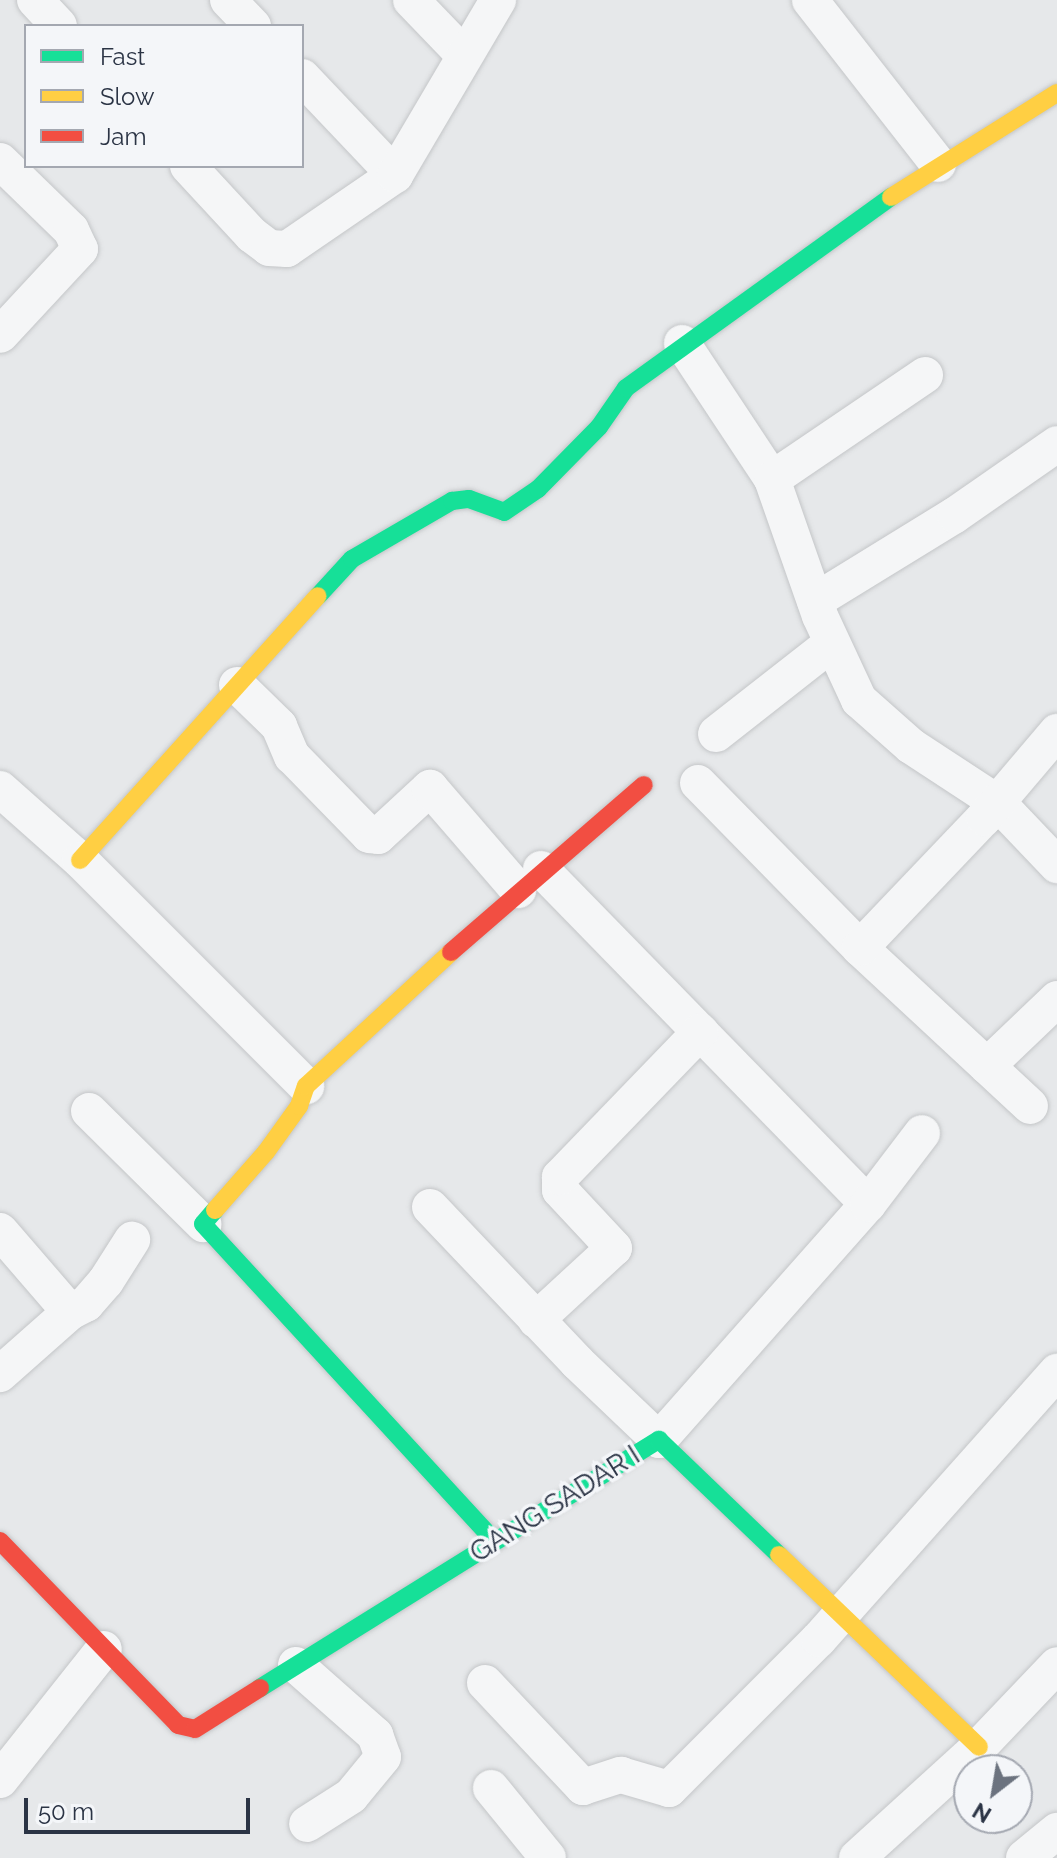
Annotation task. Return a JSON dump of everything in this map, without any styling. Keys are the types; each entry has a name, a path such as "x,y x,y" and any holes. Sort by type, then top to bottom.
{"street":[{"path":"35,0 57,24"},
{"path":"228,0 251,24"},
{"path":"411,0 464,55"},
{"path":"190,168 269,248 287,249 395,175 498,0"},
{"path":"810,0 938,164"},
{"path":"304,79 395,175"},
{"path":"80,860 352,559 452,501 469,499 504,512 538,489 599,427 626,388 682,343 938,164 1057,93"},
{"path":"0,161 71,230 80,249 0,335"},
{"path":"682,343 772,479 815,601 859,700 911,746 998,803 1057,865"},
{"path":"772,479 925,375"},
{"path":"815,601 955,515 1057,444"},
{"path":"716,734 832,643"},
{"path":"237,685 279,726 292,756 369,835 378,836 430,788 700,1032 868,1204"},
{"path":"860,948 998,803 1019,771 1057,732"},
{"path":"698,783 860,948 1030,1106"},
{"path":"203,1224 266,1152 299,1106 306,1086 529,879 644,785"},
{"path":"0,789 80,860 306,1086"},
{"path":"987,1066 1057,999"},
{"path":"536,1320 614,1248 560,1190 560,1177 700,1032"},
{"path":"89,1111 203,1224 494,1541"},
{"path":"430,1207 536,1320 659,1440 868,1204 922,1133"},
{"path":"0,1231 70,1312"},
{"path":"0,1374 70,1312 86,1304 106,1281 132,1240"},
{"path":"485,1683 583,1787 621,1775 669,1789 841,1614 1057,1372"},
{"name":"GANG SADAR I","path":"0,1541 178,1725 195,1729 659,1440 979,1747"},
{"path":"0,1780 104,1649"},
{"path":"296,1665 375,1735 383,1757 351,1796 307,1824"},
{"path":"857,1858 979,1747 1057,1665"},
{"path":"491,1788 556,1858"},
{"path":"1024,1858 1057,1831"}],"traffic: fast":[{"path":"318,596 352,559 452,501 469,499 504,512 538,489 599,427 626,388 891,197"},
{"path":"215,1210 203,1224 494,1541"},
{"path":"260,1688 659,1440 779,1555"}],"traffic: slow":[{"path":"891,197 1057,93"},
{"path":"80,860 318,596"},
{"path":"215,1210 266,1152 299,1106 306,1086 451,952"},
{"path":"779,1555 979,1747"}],"traffic: jam":[{"path":"451,952 644,785"},
{"path":"0,1541 178,1725 195,1729 260,1688"}]}
